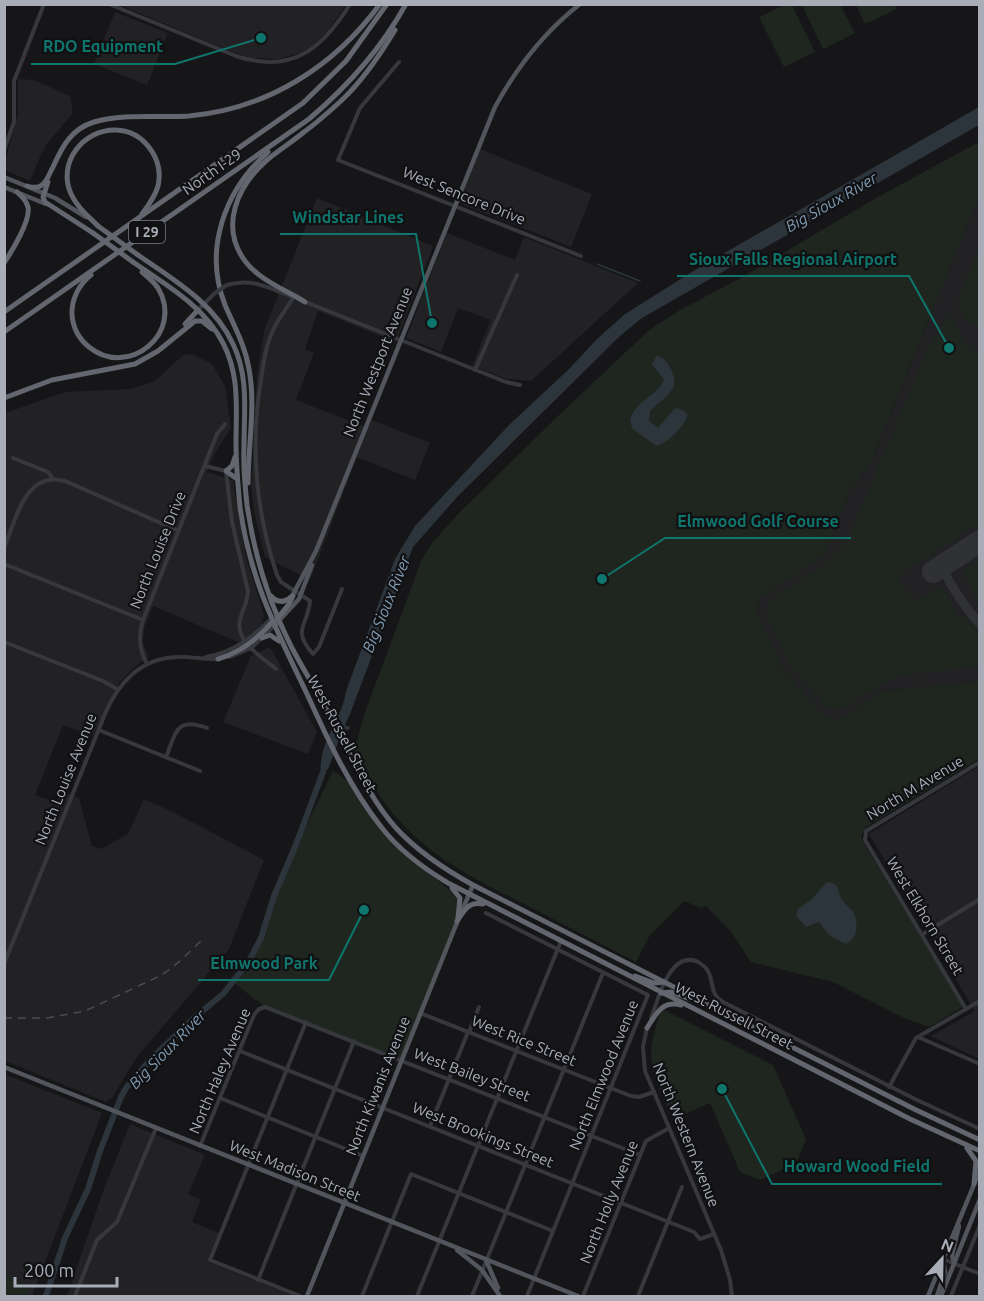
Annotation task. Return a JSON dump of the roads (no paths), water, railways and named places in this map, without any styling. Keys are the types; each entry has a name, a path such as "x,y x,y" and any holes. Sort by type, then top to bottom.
{"highway":[{"path":"27,186 36,188 44,184 72,134 95,122 206,114 245,104 281,90 329,60 355,35 380,4"},
{"name":"North I-29","path":"4,312 303,103 346,61 387,4"},
{"name":"North I-29","path":"4,333 291,134 320,111 350,82 379,46 406,4"},
{"path":"305,302 254,271 239,253 232,224 237,198 246,182 261,165 321,119 349,93 372,65 398,24 400,16"},
{"name":"West Russell Street","path":"141,217 154,197 158,184 158,165 155,156 147,144 133,135 115,130 92,136 77,148 69,165 67,177 74,200 98,226 204,304 229,336 237,352 243,372 245,399 244,473 249,515 256,551 278,618 368,789 397,829 434,862 473,885 914,1109 980,1140"},
{"path":"249,515 250,373 243,345 225,305 219,282 217,243 223,216 238,186 258,161 291,134"},
{"path":"51,206 44,200 43,193 59,154"},
{"path":"4,263 15,245 28,211 25,200 17,192"},
{"name":"West Russell Street","path":"51,206 93,233 198,310 217,333 231,362 237,386 237,480 243,525 257,584 272,622 322,727 363,801 390,837 411,858 442,880 468,894 910,1119 980,1151"},
{"path":"112,256 104,266 82,284 72,309 75,327 81,339 95,352 106,356 124,358 142,352 156,339 162,328 165,309 160,293 155,283 133,262"},
{"path":"163,347 198,310"},
{"path":"4,398 52,380 135,364 150,357 195,321 202,321 217,333"},
{"path":"236,448 233,463 226,471 237,480"},
{"path":"270,594 279,602 287,601 294,593"},
{"path":"218,659 258,638 278,618 294,593"},
{"path":"262,638 276,637 285,648"},
{"path":"442,880 459,895 457,921"},
{"path":"457,921 466,908 474,903 505,913"},
{"path":"616,970 654,982 665,982"},
{"path":"661,993 671,992 717,1009"},
{"path":"647,1028 658,1011 667,1004 678,1004 699,1012"},
{"path":"958,1142 970,1151 976,1161 974,1184"}],"main road":[{"name":"North Westport Avenue","path":"278,618 296,604 302,594 316,551 400,340 487,125 504,90 534,48 580,4"},
{"path":"4,177 72,207 98,226"},
{"path":"4,187 51,206"},
{"name":"North Westport Avenue","path":"294,593 316,551"},
{"name":"North Kiwanis Avenue","path":"307,1296 473,885"},
{"name":"West Madison Street","path":"4,1067 578,1296"},
{"path":"928,1296 980,1170"},
{"path":"939,1296 980,1199"},
{"path":"954,1263 952,1255 959,1221"},
{"path":"447,1244 482,1270 500,1296"},
{"path":"486,1259 500,1296"},
{"path":"939,1296 945,1272 943,1259"}],"street":[{"path":"4,150 14,122 14,81 44,4"},
{"path":"109,4 251,61 284,61 314,49 330,34 350,4"},
{"name":"West Sencore Drive","path":"399,62 360,108 338,160 580,256"},
{"path":"475,370 517,275"},
{"path":"198,310 214,293 227,285 238,282 254,283 294,297 274,328 269,342 259,390 255,455 259,504 274,568 281,582 294,593 302,594"},
{"path":"305,302 475,370 520,385"},
{"name":"North Louise Drive","path":"147,664 140,645 143,620 217,434 225,424"},
{"path":"13,458 48,472 53,479"},
{"path":"205,466 226,471 232,522 248,591 248,599 239,625 242,634 257,655 276,669"},
{"path":"4,548 27,493 39,482 53,479 65,481 178,531"},
{"path":"4,564 143,620"},
{"name":"West Russell Street","path":"302,594 309,599 310,603 301,628 301,636 313,654 319,647 342,589"},
{"name":"North Louise Avenue","path":"199,658 248,645 262,638 272,622"},
{"path":"4,642 103,681 117,689"},
{"name":"North Louise Avenue","path":"4,964 117,689 147,664 171,657 218,659"},
{"path":"166,757 181,725 192,723 207,728"},
{"path":"99,730 200,771"},
{"name":"North M Avenue","path":"864,835 866,831 979,765"},
{"name":"West Elkhorn Street","path":"864,835 966,1009"},
{"path":"923,934 980,899"},
{"path":"472,1296 603,973 486,913"},
{"path":"417,1296 561,941"},
{"name":"West Russell Street","path":"665,982 679,962 689,960 698,962 708,971 713,992 718,999 889,1087 980,1129"},
{"name":"North Elmwood Avenue","path":"527,1296 648,995 603,973"},
{"name":"North Western Avenue","path":"665,982 643,1041 643,1059 654,1092 714,1234 727,1270 732,1296"},
{"path":"889,1087 914,1040 980,1001"},
{"name":"West Bailey Street","path":"262,1007 269,1007 640,1155"},
{"name":"North Haley Avenue","path":"200,1146 254,1015 262,1007"},
{"path":"430,1126 479,1007"},
{"name":"West Rice Street","path":"420,1013 636,1097 654,1092"},
{"path":"300,1296 210,1260 306,1022"},
{"path":"918,1037 980,1064"},
{"path":"258,1280 354,1041"},
{"name":"West Brookings Street","path":"240,1051 669,1221 694,1232 700,1239 714,1234"},
{"path":"220,1098 363,1156"},
{"path":"75,1296 97,1240 117,1222 156,1128"},
{"name":"North Holly Avenue","path":"583,1296 640,1155 649,1138 669,1128"},
{"path":"362,1296 411,1174 554,1231"},
{"path":"638,1296 682,1187"},
{"path":"951,1296 980,1225"},
{"path":"943,1259 980,1274"}],"water":[{"path":"979,107 979,125 642,318 621,335 458,496 413,547 345,725 350,727 349,730 343,729 329,767 320,780 324,747 342,708 346,691 395,559 415,526 509,425 625,314 700,267"},
{"path":"656,356 666,361 674,382 673,388 666,397 650,411 649,421 658,428 675,408 683,410 688,415 675,434 666,442 656,446 632,428 630,419 638,406 661,386 664,380 652,364"},
{"path":"828,882 835,884 842,900 856,918 855,935 846,944 830,936 819,922 806,927 796,916 798,909 811,900"}],"waterway":[{"path":"597,264 640,281"},
{"name":"Big Sioux River","path":"46,1296 65,1238 88,1189 121,1097 152,1058 223,994 249,961 261,938 274,896 323,772"}],"railway":[{"path":"4,1018 47,1018 85,1011 162,975 202,940"}],"place":[{"name":"RDO Equipment","path":"261,38"},
{"name":"Windstar Lines","path":"432,323"},
{"name":"Sioux Falls Regional Airport","path":"949,348"},
{"name":"Elmwood Golf Course","path":"602,579"},
{"name":"Elmwood Park","path":"364,910"},
{"name":"Howard Wood Field","path":"722,1089"}]}
